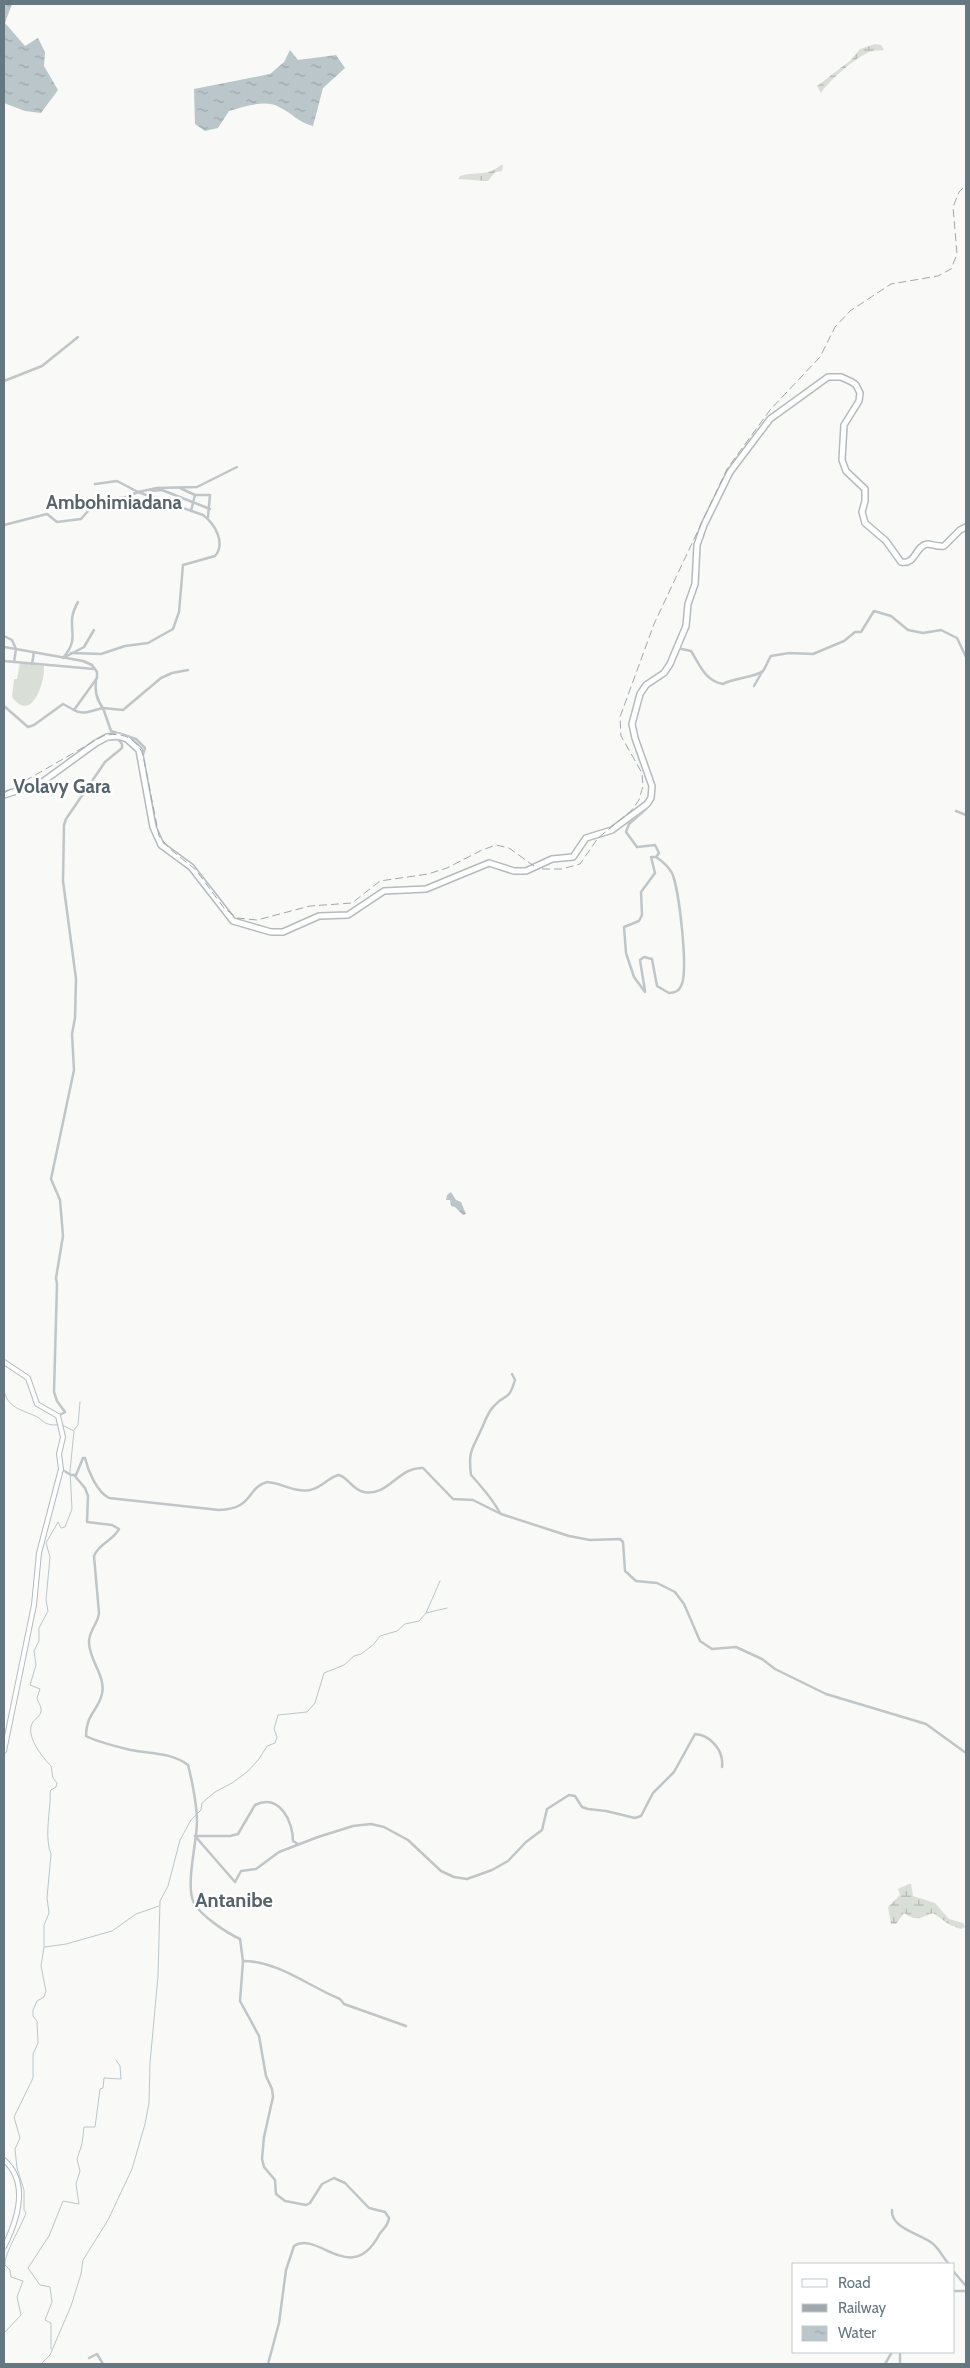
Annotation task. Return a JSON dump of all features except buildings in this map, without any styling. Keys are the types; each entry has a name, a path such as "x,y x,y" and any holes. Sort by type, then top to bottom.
{"main road":[{"path":"4,795 41,783 107,737 118,736 127,738 139,750 153,827 161,845 191,867 233,921 271,932 283,932 320,916 348,915 384,891 426,889 480,865 489,863 514,871 526,871 552,859 573,857 586,838 612,830 647,804 651,798 652,786 632,724 640,694 646,685 664,673 677,648 686,626 688,604 696,584 697,544 730,472 770,419 828,377 841,377 852,382 860,393 859,401 844,425 842,460 846,471 865,489 865,501 862,512 865,523 886,541 901,562 912,560 923,546 927,544 944,546 960,530 966,527"}],"street":[{"path":"4,381 42,366 78,337"},
{"path":"4,525 47,514 58,522 76,521 81,519 95,503 157,488 197,487 237,467"},
{"path":"71,654 102,654 125,646 148,643 173,629 179,612 183,566 206,560 218,553 220,538 207,518 138,492 117,481 96,484"},
{"path":"178,488 195,495 210,495 210,509 207,518"},
{"path":"147,490 162,490 210,509"},
{"path":"173,504 174,494"},
{"path":"191,511 195,495"},
{"path":"63,658 73,644 71,616 78,602"},
{"path":"754,686 771,656 789,653 813,654 844,641 855,632 861,632 870,621 874,611 892,616 908,630 923,633 941,630 957,638 966,657"},
{"path":"63,658 84,647 94,630"},
{"path":"4,636 12,640 16,649 14,662"},
{"path":"4,647 88,663 96,669 97,697 111,731 136,739 145,748 142,760"},
{"path":"677,648 691,651 712,682 723,684 757,675 762,671"},
{"path":"32,664 34,652"},
{"path":"4,661 96,669"},
{"path":"4,706 28,727 34,725 63,704 77,712 88,712 103,708 123,710 161,678 172,673 188,670"},
{"path":"74,710 97,678"},
{"path":"59,1418 65,1412 57,1401 54,1384 58,1284 56,1278 63,1236 60,1200 51,1179 74,1070 72,1034 75,1018 76,979 63,881 64,825 66,819 105,762 122,748 121,741 118,739 108,740 107,737"},
{"path":"647,804 647,808 629,824 626,832 637,847 655,845 659,853 656,857"},
{"path":"956,811 966,814"},
{"path":"651,857 656,857 668,867 674,878 683,930 683,980 678,991 669,993 657,986 652,959 647,957 640,960 646,992 640,986 634,977 624,941 624,927 639,922 641,918 641,892 655,873 651,857"},
{"path":"4,1362 28,1378 37,1404 59,1418 62,1427 62,1441 59,1454 61,1469 39,1553 34,1605 18,1673 4,1751"},
{"path":"501,1514 488,1495 482,1490 479,1481 471,1475 469,1462 473,1444 484,1422 496,1404 509,1396 515,1380 512,1374"},
{"path":"72,1475 76,1474 82,1458 85,1458 87,1467 100,1490 109,1498 231,1510 240,1506 258,1487 267,1482 304,1491 320,1487 331,1477 338,1475 356,1490 369,1492 385,1488 400,1476 419,1468 428,1471 441,1489 453,1499 473,1500 501,1514 580,1539 620,1539 623,1542 625,1571 636,1580 657,1583 675,1592 684,1604 700,1641 706,1645 719,1649 736,1647 826,1694 926,1724 966,1753"},
{"path":"61,1469 65,1473 72,1475 85,1488 88,1496 87,1522 112,1525 119,1528 116,1534 96,1550 94,1556 99,1613 98,1622 92,1629 89,1643 96,1665 104,1680 102,1695 88,1720 86,1736 132,1750 156,1753 182,1760 188,1765 197,1823 191,1875 194,1902 224,1930 240,1939 243,1961 240,2001 259,2036 266,2076 272,2089 273,2097 264,2137 262,2159 264,2167 275,2180 276,2194 285,2200 306,2205 310,2203 322,2184 334,2178 345,2183 369,2208 384,2212 389,2218 387,2226 364,2255 337,2255 305,2243 294,2246 287,2265 279,2323 268,2364"},
{"path":"195,1836 235,1882 241,1871 256,1869 269,1858 298,1844 353,1826 371,1824 384,1827 408,1840 441,1871 454,1877 467,1879 492,1870 508,1861 526,1842 542,1830 547,1809 569,1795 575,1796 582,1807 588,1809 606,1810 635,1818 641,1816 653,1793 674,1772 695,1734 699,1734 718,1746 723,1760 722,1767"},
{"path":"195,1836 230,1836 238,1834 255,1805 268,1802 283,1811 292,1824 294,1832 293,1841 298,1844"},
{"path":"243,1961 263,1963 280,1969 340,1998 344,2004 406,2026"},
{"path":"4,2160 15,2174 19,2194 18,2213 4,2247"},
{"path":"892,2210 892,2214 898,2224 933,2243 948,2263"},
{"path":"955,2273 966,2286"},
{"path":"885,2364 891,2353"},
{"path":"89,2358 97,2354 103,2364"}],"green space":[{"path":"875,44 881,45 884,50 867,53 852,62 821,93 817,86 851,60 860,49"},
{"path":"503,165 502,171 495,172 488,181 458,179 460,176 491,171"},
{"path":"20,663 44,666 40,690 36,698 26,706 19,704 12,697 14,679 17,679"},
{"path":"911,1884 913,1896 935,1903 949,1919 963,1923 965,1927 961,1929 950,1925 933,1913 916,1918 904,1913 896,1924 891,1924 888,1907 900,1895 898,1889"}],"water":[{"path":"4,4 12,4 5,23 25,46 38,38 45,52 44,66 58,90 41,113 25,111 4,103"},
{"path":"290,50 298,60 336,55 345,68 323,88 313,126 304,123 279,107 267,104 254,104 229,111 218,128 205,131 195,124 194,89 270,74 284,62"},
{"path":"451,1192 456,1200 461,1202 466,1214 463,1215 455,1207 451,1206 450,1200 446,1200 447,1195"}],"waterway":[{"path":"4,1391 8,1401 15,1407 36,1416 46,1423 58,1425"},
{"path":"74,1430 78,1425 80,1402"},
{"path":"4,2333 21,2315 17,2297 23,2281 11,2277 10,2270 5,2265 10,2247 26,2213 24,2210 24,2190 17,2168 15,2149 20,2138 14,2117 33,2078 33,2054 38,2043 37,2021 33,2016 33,2010 37,2001 44,1997 46,1991 41,1966 44,1947 44,1925 49,1913 47,1898 51,1854 48,1842 48,1828 50,1792 56,1787 57,1783 53,1778 51,1766 36,1746 31,1733 31,1727 40,1715 41,1707 37,1698 40,1689 30,1685 36,1665 34,1651 39,1641 39,1628 48,1611 46,1600 50,1557 46,1543 58,1522 61,1528 65,1527 72,1509 70,1471 74,1431 62,1425"},
{"path":"41,2364 50,2355 71,2306 81,2274 83,2260 108,2220 132,2169 145,2124 149,2103 150,2063 158,1976 160,1901 168,1886 180,1840 191,1820 201,1810 202,1803 215,1792 247,1772 259,1759 267,1746 275,1743 277,1737 274,1729 278,1715 307,1712 315,1703 324,1673 344,1665 354,1656 361,1654 373,1645 380,1636 397,1631 405,1624 419,1621 426,1613 440,1581"},
{"path":"426,1613 447,1608"},
{"path":"45,1947 66,1944 112,1931 136,1914 159,1906"},
{"path":"51,2349 51,2323 45,2320 52,2302 50,2287 40,2285 28,2268 49,2236 63,2201 79,2204 76,2184 80,2171 77,2159 82,2144 84,2127 95,2127 100,2089 103,2088 104,2078 121,2079 120,2066 116,2060"}],"railway":[{"path":"542,869 562,869 580,864 598,838 631,811 639,800 643,786 642,773 621,736 620,717 654,624 727,469 770,410 820,357 835,327 850,311 891,284 938,276 951,269 957,254 953,207 959,192 966,185"},
{"path":"4,793 103,736 116,734 127,737 137,744 143,755 159,836 170,849 196,870 224,908 237,918 257,920 310,906 352,903 380,881 428,874 447,868 496,845 509,848 534,866"}],"district":[{"name":"Ambohimiadana","path":"114,502"},
{"name":"Volavy Gara","path":"62,786"},
{"name":"Antanibe","path":"234,1900"}]}
